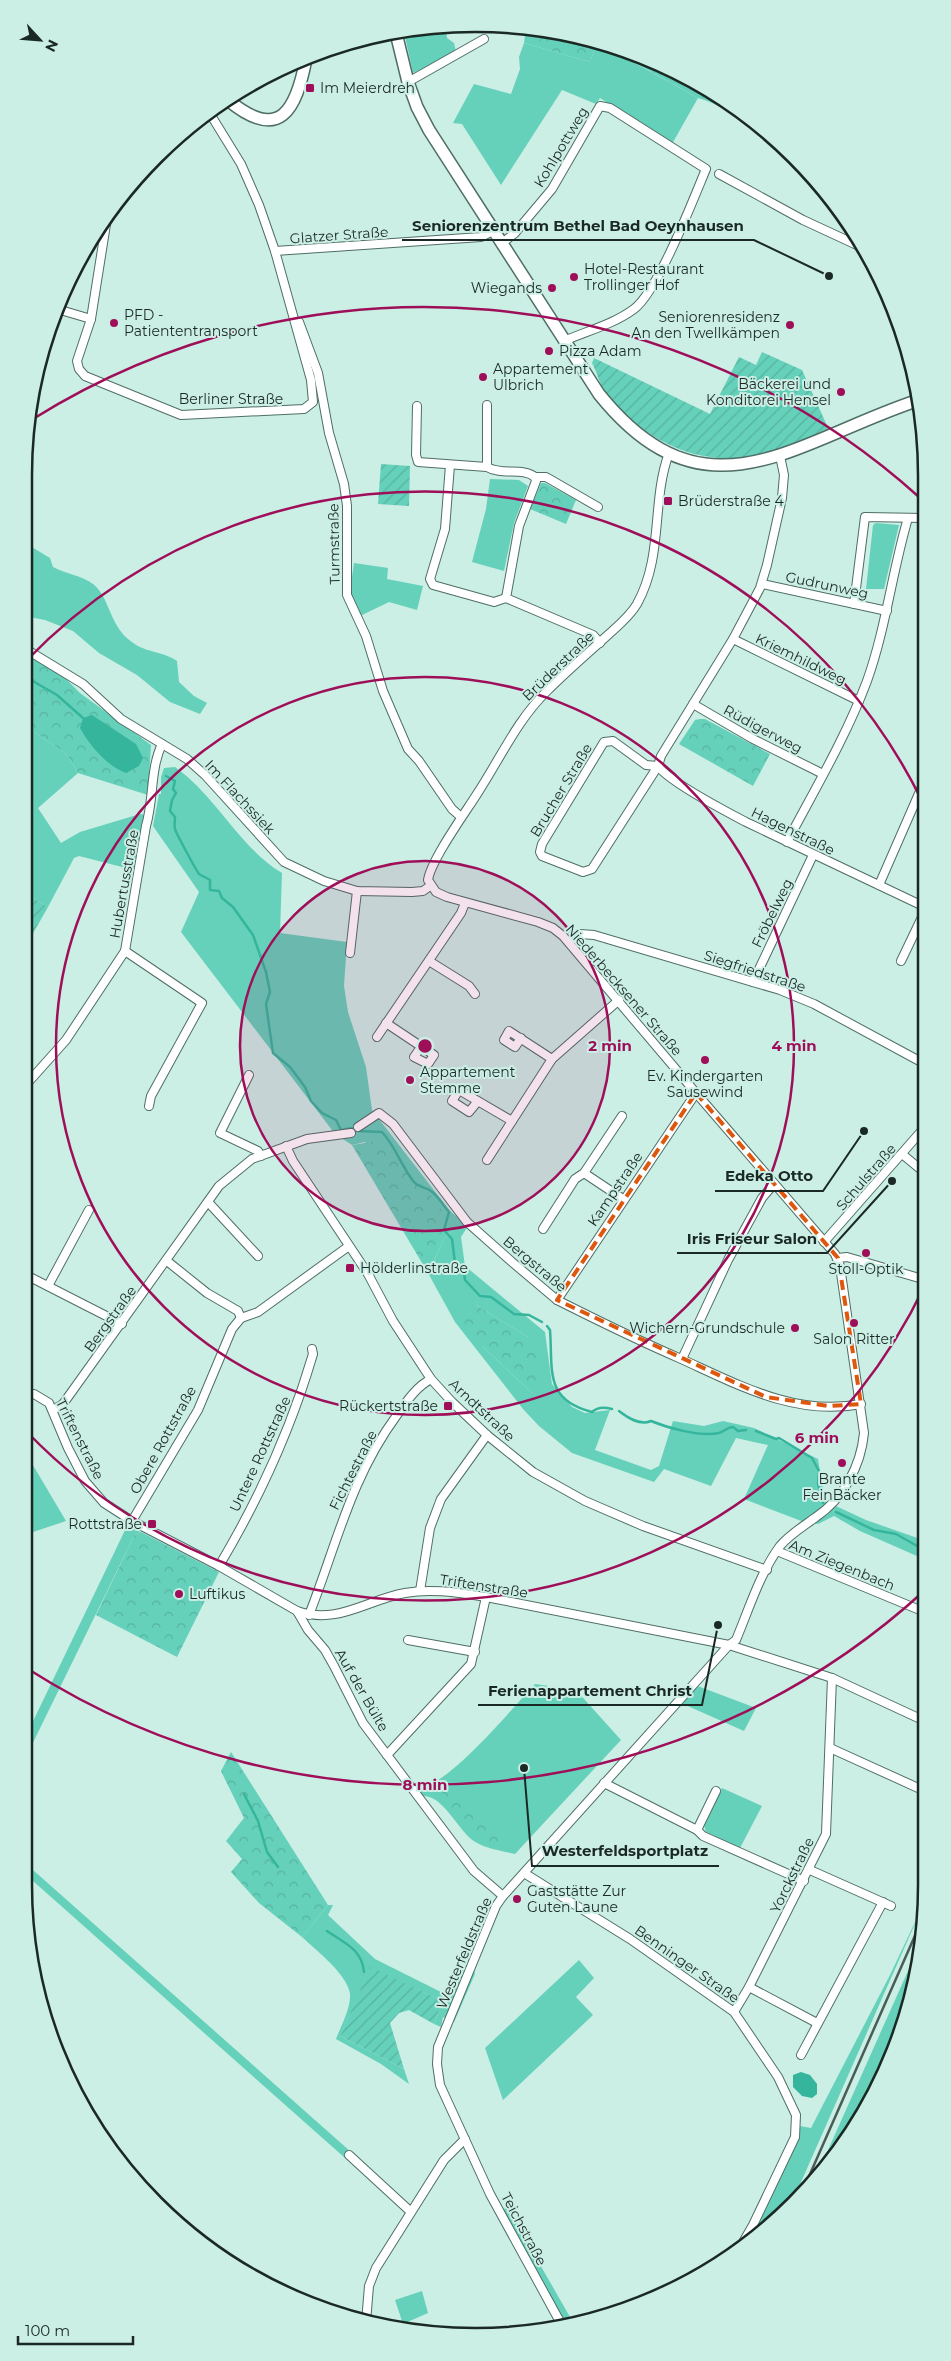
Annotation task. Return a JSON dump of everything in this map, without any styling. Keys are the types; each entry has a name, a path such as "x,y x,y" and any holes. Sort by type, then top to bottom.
{"main road":[{"path":"398,40 416,107 428,130 613,412 643,438 669,453 702,462 739,464 780,456 912,403"},
{"path":"234,104 252,117 261,119 278,118 294,104 304,67"}],"street":[{"path":"408,82 484,39"},
{"name":"Kohlpottweg","path":"501,244 515,233 552,189 600,106 610,108 706,169 657,278 642,302 621,317 564,340"},
{"name":"Turmstraße","path":"213,119 241,164 259,205 275,251 302,345 314,396 313,402 307,407"},
{"path":"719,174 803,220 852,243"},
{"name":"Glatzer Straße","path":"275,251 481,237 493,231"},
{"name":"Berliner Straße","path":"105,233 91,319 77,361 79,369 85,376 181,414 279,412 307,407"},
{"name":"Turmstraße","path":"291,310 300,323 318,373 329,433 344,484 347,506 347,594 366,636 383,691 408,749 452,809 461,817"},
{"path":"64,311 91,319"},
{"path":"487,405 487,467"},
{"path":"417,406 416,455 418,462 487,467 494,471 527,473 535,477 546,477 598,507"},
{"name":"Brüderstraße","path":"430,886 428,877 461,817 533,705 625,620 636,606 645,589 653,563 662,475 669,453"},
{"name":"Brucher Straße","path":"658,766 646,764 614,741 604,742 542,844 540,852 542,856 583,872 592,869 658,766 660,756 733,639 762,584 776,529 782,491 784,475 780,456"},
{"path":"450,465 445,529 430,579 433,585 494,602 506,598 593,635 600,643"},
{"path":"506,598 519,526 536,482 535,477"},
{"path":"854,604 865,517 918,518"},
{"path":"787,842 839,744 859,701 875,655 887,611 908,518"},
{"name":"Gudrunweg","path":"762,584 887,611"},
{"name":"Kriemhildweg","path":"733,639 859,701"},
{"name":"Im Flachssiek","path":"32,653 83,684 121,719 187,759 205,775 284,862 324,881 357,890 412,892 423,891 430,886"},
{"name":"Rüdigerweg","path":"693,704 753,739 823,774"},
{"name":"Hubertusstraße","path":"32,1078 66,1040 125,951 151,806 156,756 162,744"},
{"name":"Hagenstraße","path":"658,766 667,775 717,807 813,855 918,904"},
{"path":"879,886 918,796"},
{"name":"Fröbelweg","path":"753,982 813,855"},
{"name":"Niederbecksener Straße","path":"430,886 439,894 465,903 538,922 553,928 569,942 838,1258"},
{"path":"350,953 357,890"},
{"path":"377,1037 461,913 465,903"},
{"path":"901,961 918,926"},
{"name":"Siegfriedstraße","path":"569,942 580,934 594,935 753,982 814,1004 918,1060"},
{"path":"125,951 202,1002 151,1096 149,1106"},
{"path":"429,961 469,986 475,994"},
{"path":"487,1160 552,1059 619,1000"},
{"path":"386,1022 421,1047"},
{"path":"520,1038 552,1059"},
{"path":"249,1075 220,1133 258,1151 261,1156"},
{"name":"Kampstraße","path":"557,1300 696,1093"},
{"path":"478,1101 512,1121"},
{"name":"Bergstraße","path":"358,1127 379,1112 393,1124 467,1222 557,1300 746,1389 776,1400 829,1406 852,1407 861,1404"},
{"path":"543,1229 575,1179 584,1173 622,1116"},
{"name":"Bergstraße","path":"53,1410 63,1404 219,1186 239,1168 261,1156 307,1140 351,1133"},
{"name":"Schulstraße","path":"824,1242 918,1136"},
{"name":"Arndtstraße","path":"286,1146 293,1161 368,1274 393,1321 431,1379 487,1435 534,1472 585,1501 658,1531 767,1570"},
{"path":"902,1154 918,1167"},
{"path":"584,1173 623,1200"},
{"path":"682,1359 728,1260 762,1198 774,1184"},
{"path":"208,1202 258,1256"},
{"path":"48,1286 89,1210"},
{"path":"167,1261 206,1293 238,1311 241,1318 258,1312 349,1246"},
{"path":"729,1645 736,1640 777,1551 790,1536 826,1510 840,1496 858,1460 863,1445 861,1404 838,1258 847,1257 918,1278"},
{"path":"32,1278 122,1324"},
{"name":"Obere Rottstraße","path":"132,1521 198,1410 232,1329 241,1318"},
{"name":"Untere Rottstraße","path":"219,1566 280,1449 300,1399 313,1354 312,1349"},
{"name":"Fichtestraße","path":"309,1615 344,1512 362,1474 397,1416 418,1388 431,1379"},
{"name":"Triftenstraße","path":"32,1394 43,1398 53,1410 68,1448 89,1486 104,1504 132,1521 219,1566 297,1611 309,1615 333,1616 397,1595 420,1591 445,1591 486,1597 729,1645 832,1678 918,1715"},
{"path":"420,1591 430,1528 440,1500 487,1435"},
{"name":"Am Ziegenbach","path":"777,1551 918,1611"},
{"path":"387,1755 472,1664 486,1597"},
{"name":"Auf der Bülte","path":"297,1611 308,1630 325,1650 363,1723 474,1871 502,1896"},
{"path":"408,1640 476,1652"},
{"name":"Westerfeldstraße","path":"465,2139 440,2085 437,2064 438,2047 496,1906 502,1896 729,1645"},
{"name":"Yorckstraße","path":"734,2012 749,1988 810,1870 826,1834 832,1678"},
{"path":"830,1748 918,1788"},
{"path":"604,1783 696,1830 703,1836 804,1881"},
{"path":"696,1830 716,1791"},
{"path":"810,1870 891,1906"},
{"name":"Benninger Straße","path":"524,1872 630,1939 734,2012 778,2077 792,2103 797,2126 786,2156 745,2237"},
{"path":"801,2054 883,1902"},
{"path":"749,1988 817,2023"},
{"path":"367,2314 369,2286 376,2268 444,2160 465,2139"},
{"name":"Teichstraße","path":"465,2139 500,2211 559,2320"},
{"path":"349,2156 410,2212"}],"highlighted area":[{"path":"696,1093 838,1258 861,1404 829,1406 766,1397 557,1300"}],"green space":[{"path":"446,33 447,38 454,43 456,52 413,73 405,38"},
{"path":"525,35 562,41 594,49 590,62 524,43"},
{"path":"524,43 590,62 594,49 618,56 631,61 698,98 672,144 600,98 596,104 562,90 501,185 462,124 453,123 474,84 511,94 520,69 519,57"},
{"path":"633,61 671,78 731,114 706,100 698,98"},
{"path":"762,352 802,370 829,430 773,452 739,458 719,458 681,450 647,432 632,420 605,391 592,363 594,358 710,414 739,357 756,365"},
{"path":"381,464 410,466 409,506 378,504"},
{"path":"490,479 519,480 528,486 514,523 504,571 472,562 486,509"},
{"path":"541,483 545,483 576,500 566,524 530,509"},
{"path":"876,523 899,525 884,589 866,589 873,525"},
{"path":"32,547 50,558 53,567 93,584 103,595 122,633 134,644 177,661 179,682 194,696 207,703 200,714 170,702 137,675 99,653 73,631 45,620 32,618"},
{"path":"354,563 388,568 387,579 423,586 417,610 389,602 360,616 350,590"},
{"path":"32,652 48,661 80,693 151,745 148,795 78,773 66,754 32,731"},
{"path":"705,719 770,754 753,786 679,744 695,720"},
{"path":"32,731 66,754 78,773 38,808 61,843 80,832 140,814 146,815 134,870 79,856 74,858 48,907 32,897"},
{"path":"175,767 203,792 253,850 282,873 280,933 347,942 344,986 348,1012 366,1067 372,1110 450,1211 468,1226 461,1237 465,1266 545,1332 552,1384 572,1407 585,1413 610,1410 595,1450 651,1470 659,1466 673,1421 704,1426 723,1421 754,1428 818,1459 825,1501 866,1520 918,1538 918,1556 860,1531 834,1516 818,1524 804,1522 744,1499 768,1445 736,1438 711,1486 664,1469 654,1482 572,1453 539,1426 523,1409 455,1322 428,1273 444,1239 455,1228 365,1142 352,1145 335,1134 181,932 199,892 153,826 159,794 161,794 161,777 164,768","holes":["476,1305 528,1337 532,1393 482,1346"]},
{"path":"32,897 48,907 32,935"},
{"path":"378,1141 417,1177 455,1228 444,1239 428,1273 352,1145"},
{"path":"476,1305 528,1337 535,1347 541,1378 532,1393 482,1346 461,1319"},
{"path":"32,1464 66,1521 32,1532"},
{"path":"127,1526 141,1532 135,1534 32,1745 32,1723"},
{"path":"141,1532 219,1572 177,1657 96,1615 135,1534"},
{"path":"535,1684 576,1690 621,1740 515,1854 477,1843 464,1832 437,1801 430,1797 422,1796 418,1791 433,1784 464,1759"},
{"path":"695,1685 756,1708 744,1731 681,1703"},
{"path":"231,1752 328,1905 302,1937 259,1903 231,1872 242,1859 226,1841 244,1818 221,1771"},
{"path":"447,1787 508,1843 502,1849 475,1838 443,1802 442,1793"},
{"path":"722,1788 762,1806 740,1848 706,1832 703,1822"},
{"path":"32,1869 351,2152 345,2158 32,1880"},
{"path":"328,1905 333,1905 328,1915 375,1959 451,1997 470,1957 475,1974 454,2022 443,2017 441,2027 434,2024 443,2001 370,1968 340,2036 404,2069 409,2084 381,2064 336,2039 349,2005 350,1994 348,1987 338,1971 302,1937"},
{"path":"918,1916 797,2190 768,2219 741,2240 792,2137 794,2125 811,2128 890,1975"},
{"path":"579,1960 594,1978 576,1997 593,2015 503,2100 485,2048"},
{"path":"912,1963 895,2027 882,2061 859,2107 844,2132 824,2159"},
{"path":"370,1967 443,2001 434,2024 409,2010 399,2013 390,2023 404,2069 340,2036"},
{"path":"507,2207 571,2318 555,2321 503,2210"},
{"path":"422,2291 428,2313 406,2323 402,2322 395,2300"}],"shaded area":[{"path":"92,715 136,744 143,758 139,766 126,773 112,766 100,755 80,728 83,718"},
{"path":"801,2072 810,2075 817,2084 817,2094 812,2098 802,2096 793,2087 793,2075"}],"waterway":[{"path":"32,681 57,695 83,718"},
{"path":"166,776 175,781 173,789 176,793 172,800 170,811 175,817 176,832 190,859 199,874 210,880 210,890 219,891 222,898 233,907 253,935 266,972 270,992 266,1004 273,1053 290,1067 305,1087 311,1101 322,1113 336,1120 341,1130 352,1128"},
{"path":"357,1131 382,1132 414,1182 434,1193 449,1212 444,1230 452,1239 455,1263 464,1273 465,1280 480,1296 491,1297 514,1314 529,1315 542,1322"},
{"path":"547,1326 550,1330 554,1382 558,1391 566,1400 577,1407 592,1412 602,1408 612,1409"},
{"path":"619,1411 638,1422 651,1421 694,1433 719,1433 733,1427 738,1431 746,1430"},
{"path":"756,1431 776,1439 779,1438 812,1458 819,1471 818,1484 823,1503"},
{"path":"836,1512 874,1530 896,1534 918,1546"},
{"path":"244,1794 258,1821 267,1852 278,1867"},
{"path":"327,1931 356,1952 363,1964 364,1972"}],"railway":[{"path":"808,2179 916,1933"}],"place":[{"name":"Im Meierdreh","path":"310,88"},
{"name":"Seniorenzentrum Bethel Bad Oeynhausen","path":"829,276"},
{"name":"Hotel-Restaurant Trollinger Hof","path":"574,277"},
{"name":"Wiegands","path":"552,288"},
{"name":"PFD - Patiententransport","path":"114,323"},
{"name":"Seniorenresidenz An den Twellkämpen","path":"790,325"},
{"name":"Pizza Adam","path":"549,351"},
{"name":"Appartement Ulbrich","path":"483,377"},
{"name":"Bäckerei und Konditorei Hensel","path":"841,392"},
{"name":"Brüderstraße 4","path":"668,501"},
{"name":"Ev. Kindergarten Sausewind","path":"705,1060"},
{"name":"Appartement Stemme","path":"410,1080"},
{"name":"Edeka Otto","path":"864,1131"},
{"name":"Iris Friseur Salon","path":"892,1181"},
{"name":"Stoll-Optik","path":"866,1253"},
{"name":"Hölderlinstraße","path":"350,1268"},
{"name":"Salon Ritter","path":"854,1323"},
{"name":"Wichern-Grundschule","path":"795,1328"},
{"name":"Rückertstraße","path":"448,1406"},
{"name":"Brante FeinBäcker","path":"842,1463"},
{"name":"Rottstraße","path":"152,1524"},
{"name":"Luftikus","path":"179,1594"},
{"name":"Ferienappartement Christ","path":"718,1625"},
{"name":"Westerfeldsportplatz","path":"524,1768"},
{"name":"Gaststätte Zur Guten Laune","path":"517,1899"}]}
